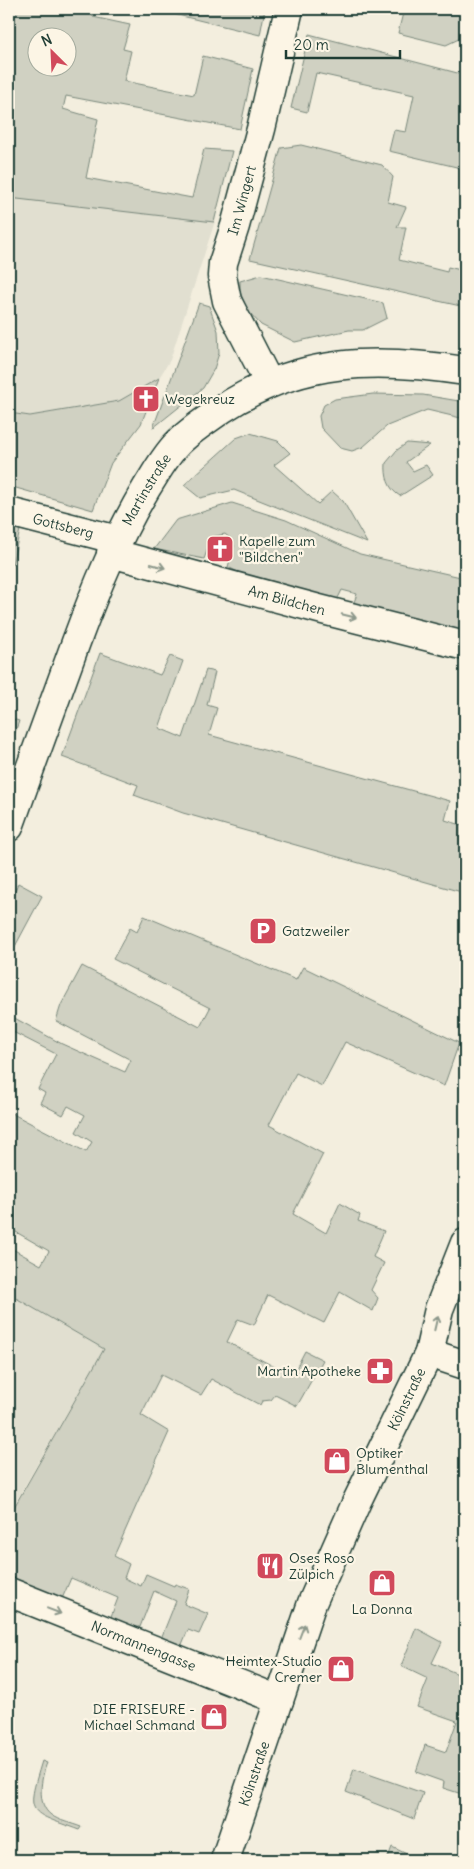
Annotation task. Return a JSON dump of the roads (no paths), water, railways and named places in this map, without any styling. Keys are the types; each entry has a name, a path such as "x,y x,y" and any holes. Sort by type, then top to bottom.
{"street":[{"name":"Im Wingert","path":"269,383 227,301 222,276 223,263 261,129 289,9"},
{"name":"Martinstraße","path":"9,827 114,546 160,466 177,444 202,423 233,402 269,383 318,367 366,362 413,364 465,371"},
{"name":"Gottsberg","path":"9,512 114,546"},
{"name":"Am Bildchen","path":"114,546 319,609 465,646"},
{"name":"Kölnstraße","path":"225,1860 295,1649 332,1556 429,1353 439,1309 465,1244"},
{"path":"429,1353 465,1365"},
{"name":"Normannengasse","path":"9,1592 279,1700"}],"place":[{"name":"Wegekreuz","path":"146,399"},
{"name":"Kapelle zum \"Bildchen\"","path":"220,549"},
{"name":"Gatzweiler","path":"263,931"},
{"name":"Martin Apotheke","path":"380,1371"},
{"name":"Optiker Blumenthal","path":"337,1461"},
{"name":"Oses Roso Zülpich","path":"270,1566"},
{"name":"La Donna","path":"382,1583"},
{"name":"Heimtex-Studio Cremer","path":"341,1669"},
{"name":"DIE FRISEURE - Michael Schmand","path":"214,1717"}]}
